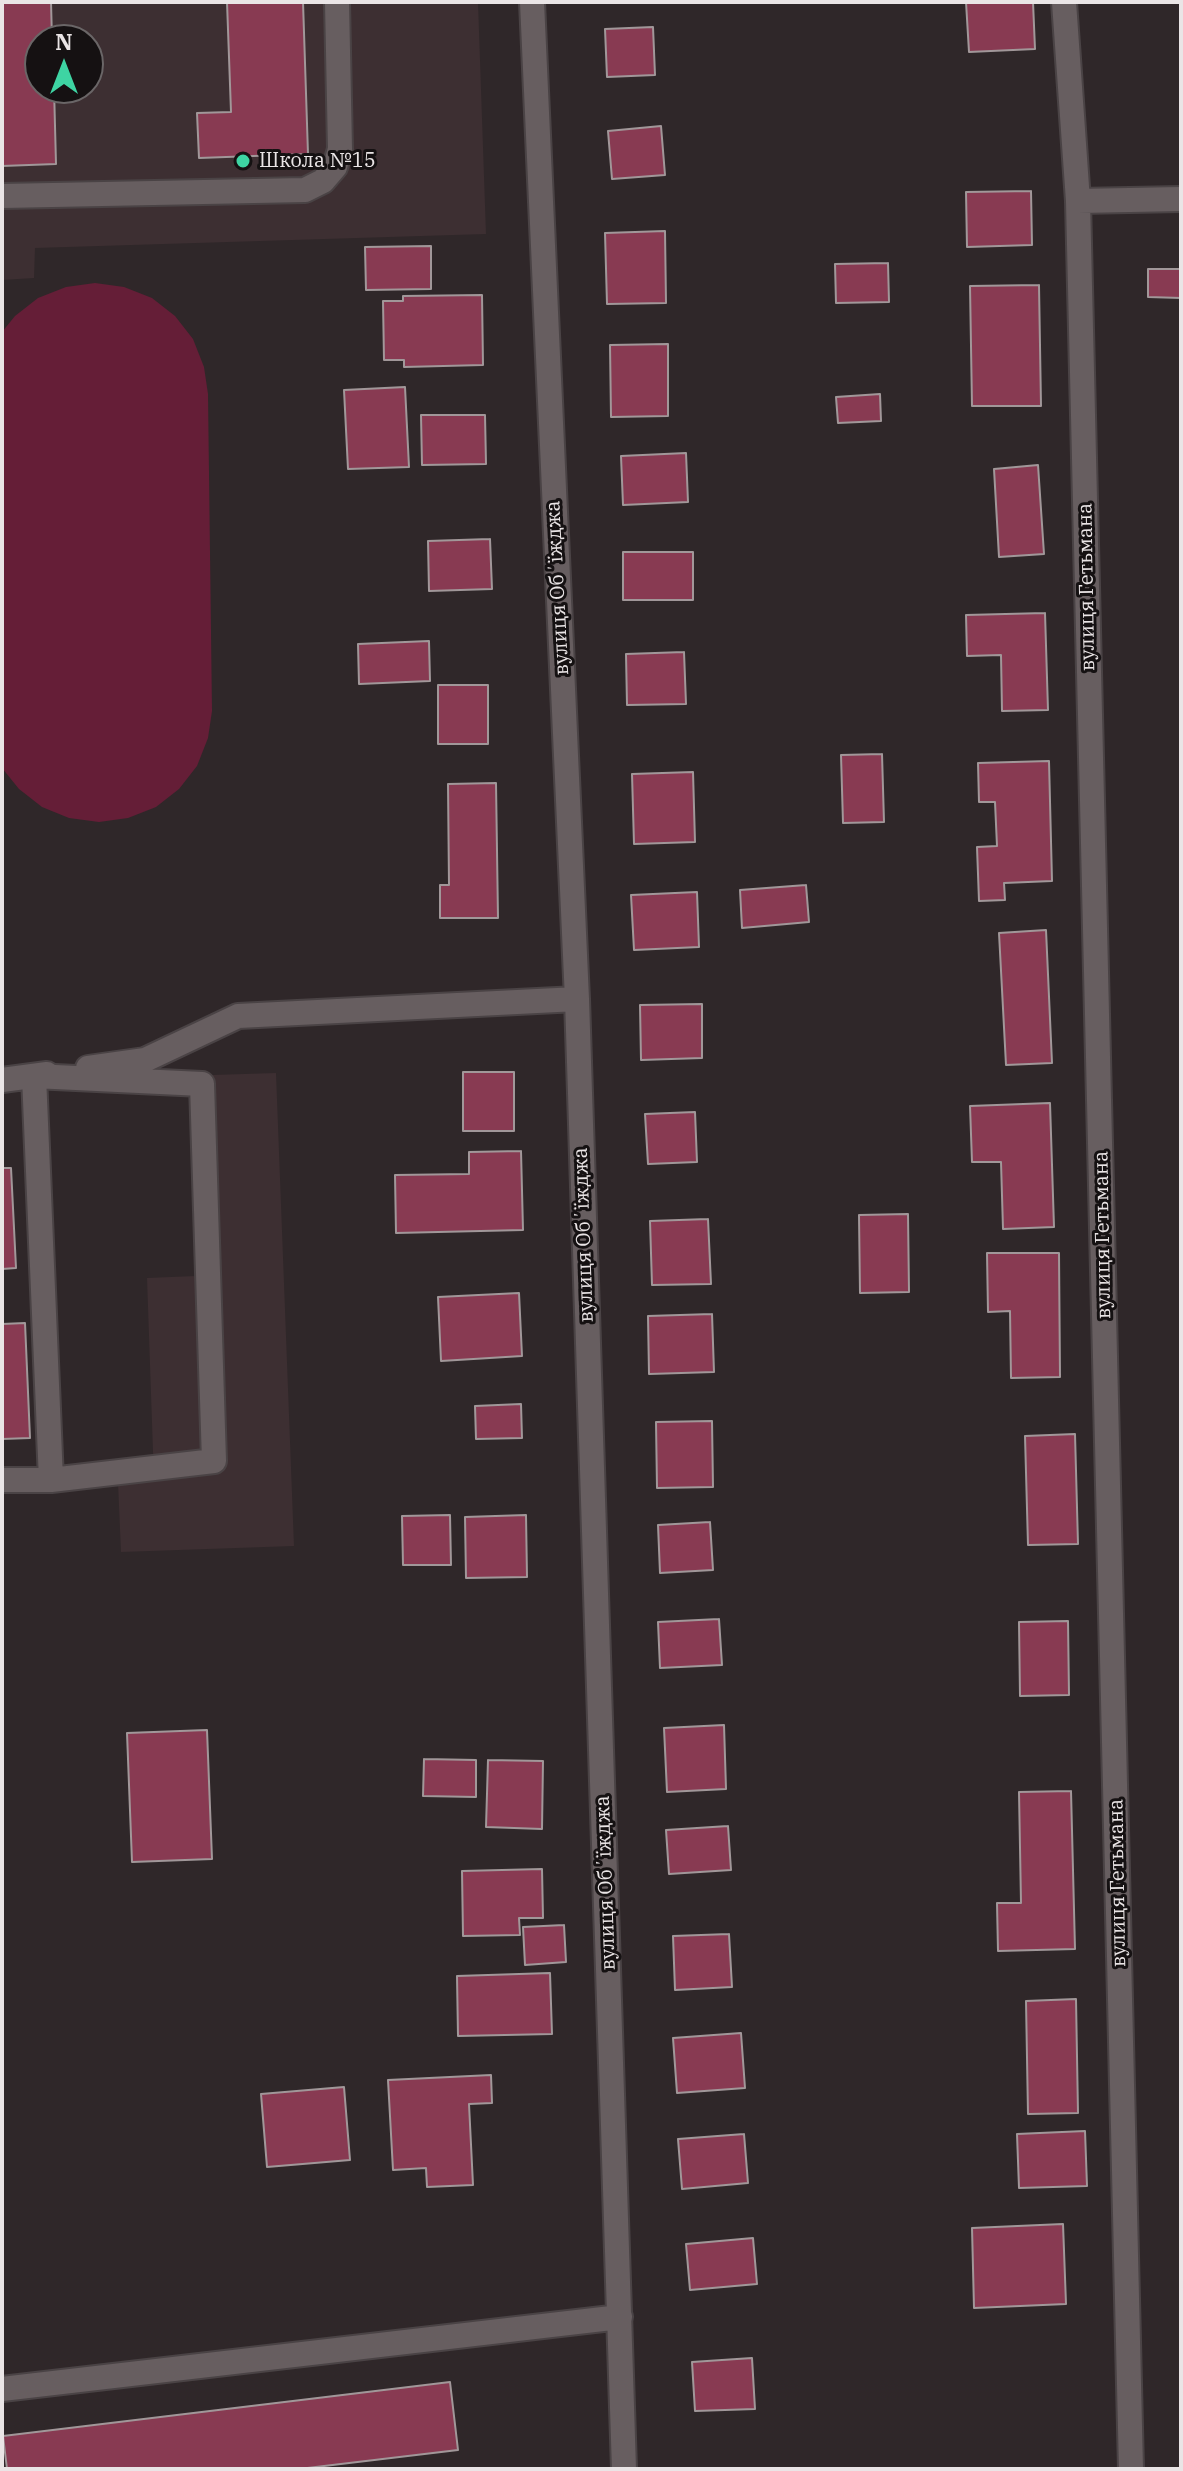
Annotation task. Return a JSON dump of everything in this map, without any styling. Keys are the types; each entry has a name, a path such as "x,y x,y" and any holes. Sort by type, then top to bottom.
{"street":[{"path":"2,196 305,190 323,181 335,167 340,149 337,2"},
{"name":"вулиця Обʼїжджа","path":"532,2 577,999 624,2469"},
{"name":"вулиця Гетьмана","path":"1064,2 1078,201 1131,2469"},
{"path":"1078,201 1181,199"},
{"path":"2,1080 145,1060 238,1016 577,999"},
{"path":"34,1076 51,1480"},
{"path":"2,1480 51,1480 214,1461 202,1084 34,1076"},
{"path":"2,2389 620,2317"}],"shaded area":[{"name":"Школа №15","path":"2,2 478,2 486,234 35,248 34,278 2,280"},
{"path":"95,283 124,287 152,298 175,316 193,339 204,367 208,394 212,711 208,738 197,766 179,789 156,807 128,818 99,822 69,818 42,807 19,789 2,768 2,332 15,316 38,298 66,287"},
{"path":"276,1073 294,1546 121,1552 118,1483 154,1481 147,1278 220,1275 212,1075"}],"building":[{"path":"2,2 51,2 52,24 24,24 24,104 54,104 56,164 2,166"},
{"path":"227,2 303,2 308,154 199,158 197,113 231,112"},
{"path":"966,2 1033,2 1035,49 969,52"},
{"path":"653,27 655,75 607,77 605,29"},
{"path":"661,126 665,175 612,179 608,131"},
{"path":"1031,191 1032,245 967,247 966,192"},
{"path":"665,231 666,303 607,304 605,233"},
{"path":"431,246 431,289 366,290 365,247"},
{"path":"888,263 889,302 836,303 835,264"},
{"path":"1148,269 1181,269 1181,298 1148,297"},
{"path":"1039,285 1041,406 972,406 970,286"},
{"path":"482,295 483,365 404,367 404,360 384,360 383,301 403,301 403,296"},
{"path":"668,344 668,416 611,417 610,345"},
{"path":"405,387 409,467 348,469 344,390"},
{"path":"880,394 881,421 838,423 836,397"},
{"path":"421,415 485,415 486,464 422,465"},
{"path":"686,453 688,502 623,505 621,456"},
{"path":"1038,465 1044,554 999,557 994,469"},
{"path":"490,539 492,589 429,591 428,541"},
{"path":"623,552 693,552 693,600 623,600"},
{"path":"1045,613 1048,710 1002,711 1001,655 967,656 966,615"},
{"path":"429,641 430,681 359,684 358,644"},
{"path":"684,652 686,704 627,705 626,654"},
{"path":"438,685 488,685 488,744 438,744"},
{"path":"882,754 884,822 843,823 841,755"},
{"path":"1049,761 1052,881 1004,883 1005,900 979,901 977,847 997,846 995,802 979,802 978,763"},
{"path":"693,772 695,842 634,844 632,774"},
{"path":"496,783 498,918 440,918 440,885 449,885 448,784"},
{"path":"806,885 809,922 742,928 740,890"},
{"path":"697,892 699,947 634,950 631,895"},
{"path":"1046,930 1052,1063 1006,1065 999,933"},
{"path":"702,1004 702,1058 641,1060 640,1005"},
{"path":"463,1072 514,1072 514,1131 463,1131"},
{"path":"1050,1103 1054,1227 1003,1229 1001,1162 972,1162 970,1106"},
{"path":"695,1112 697,1162 648,1164 645,1114"},
{"path":"521,1151 523,1230 396,1233 395,1175 469,1174 469,1152"},
{"path":"2,1168 11,1168 16,1268 2,1269"},
{"path":"908,1214 909,1292 860,1293 859,1215"},
{"path":"708,1219 711,1284 652,1285 650,1221"},
{"path":"987,1253 1059,1253 1060,1377 1011,1378 1010,1311 988,1312"},
{"path":"519,1293 522,1356 441,1361 438,1297"},
{"path":"712,1314 714,1372 649,1374 648,1316"},
{"path":"25,1323 30,1438 2,1439 2,1324"},
{"path":"521,1404 522,1438 476,1439 475,1406"},
{"path":"712,1421 713,1487 657,1488 656,1422"},
{"path":"1075,1434 1078,1544 1028,1545 1025,1436"},
{"path":"450,1515 451,1565 403,1565 402,1516"},
{"path":"526,1515 527,1577 466,1578 465,1517"},
{"path":"710,1522 713,1570 660,1573 658,1525"},
{"path":"719,1619 722,1665 660,1668 658,1622"},
{"path":"1068,1621 1069,1695 1020,1696 1019,1622"},
{"path":"724,1725 726,1789 667,1792 664,1728"},
{"path":"207,1730 212,1859 132,1862 127,1733"},
{"path":"424,1759 476,1760 476,1797 423,1796"},
{"path":"488,1760 543,1761 542,1829 486,1827"},
{"path":"1071,1791 1075,1949 998,1951 997,1903 1021,1903 1019,1792"},
{"path":"728,1826 731,1870 669,1874 666,1830"},
{"path":"542,1869 543,1918 519,1918 520,1935 463,1936 462,1871"},
{"path":"564,1925 566,1962 525,1965 523,1927"},
{"path":"729,1934 732,1987 675,1990 673,1936"},
{"path":"550,1973 552,2034 458,2036 457,1976"},
{"path":"1076,1999 1078,2113 1028,2114 1026,2001"},
{"path":"741,2033 745,2088 677,2093 673,2038"},
{"path":"491,2075 492,2103 469,2104 473,2185 427,2187 426,2168 393,2170 388,2080"},
{"path":"344,2087 350,2160 267,2167 261,2094"},
{"path":"1085,2131 1087,2186 1019,2188 1017,2134"},
{"path":"744,2134 748,2183 682,2189 678,2139"},
{"path":"1063,2224 1066,2304 974,2308 972,2228"},
{"path":"753,2238 757,2284 690,2290 686,2244"},
{"path":"752,2358 755,2409 695,2411 692,2362"},
{"path":"450,2382 458,2450 299,2469 7,2469 3,2436"}],"place":[{"name":"Школа №15","path":"243,161"}]}
